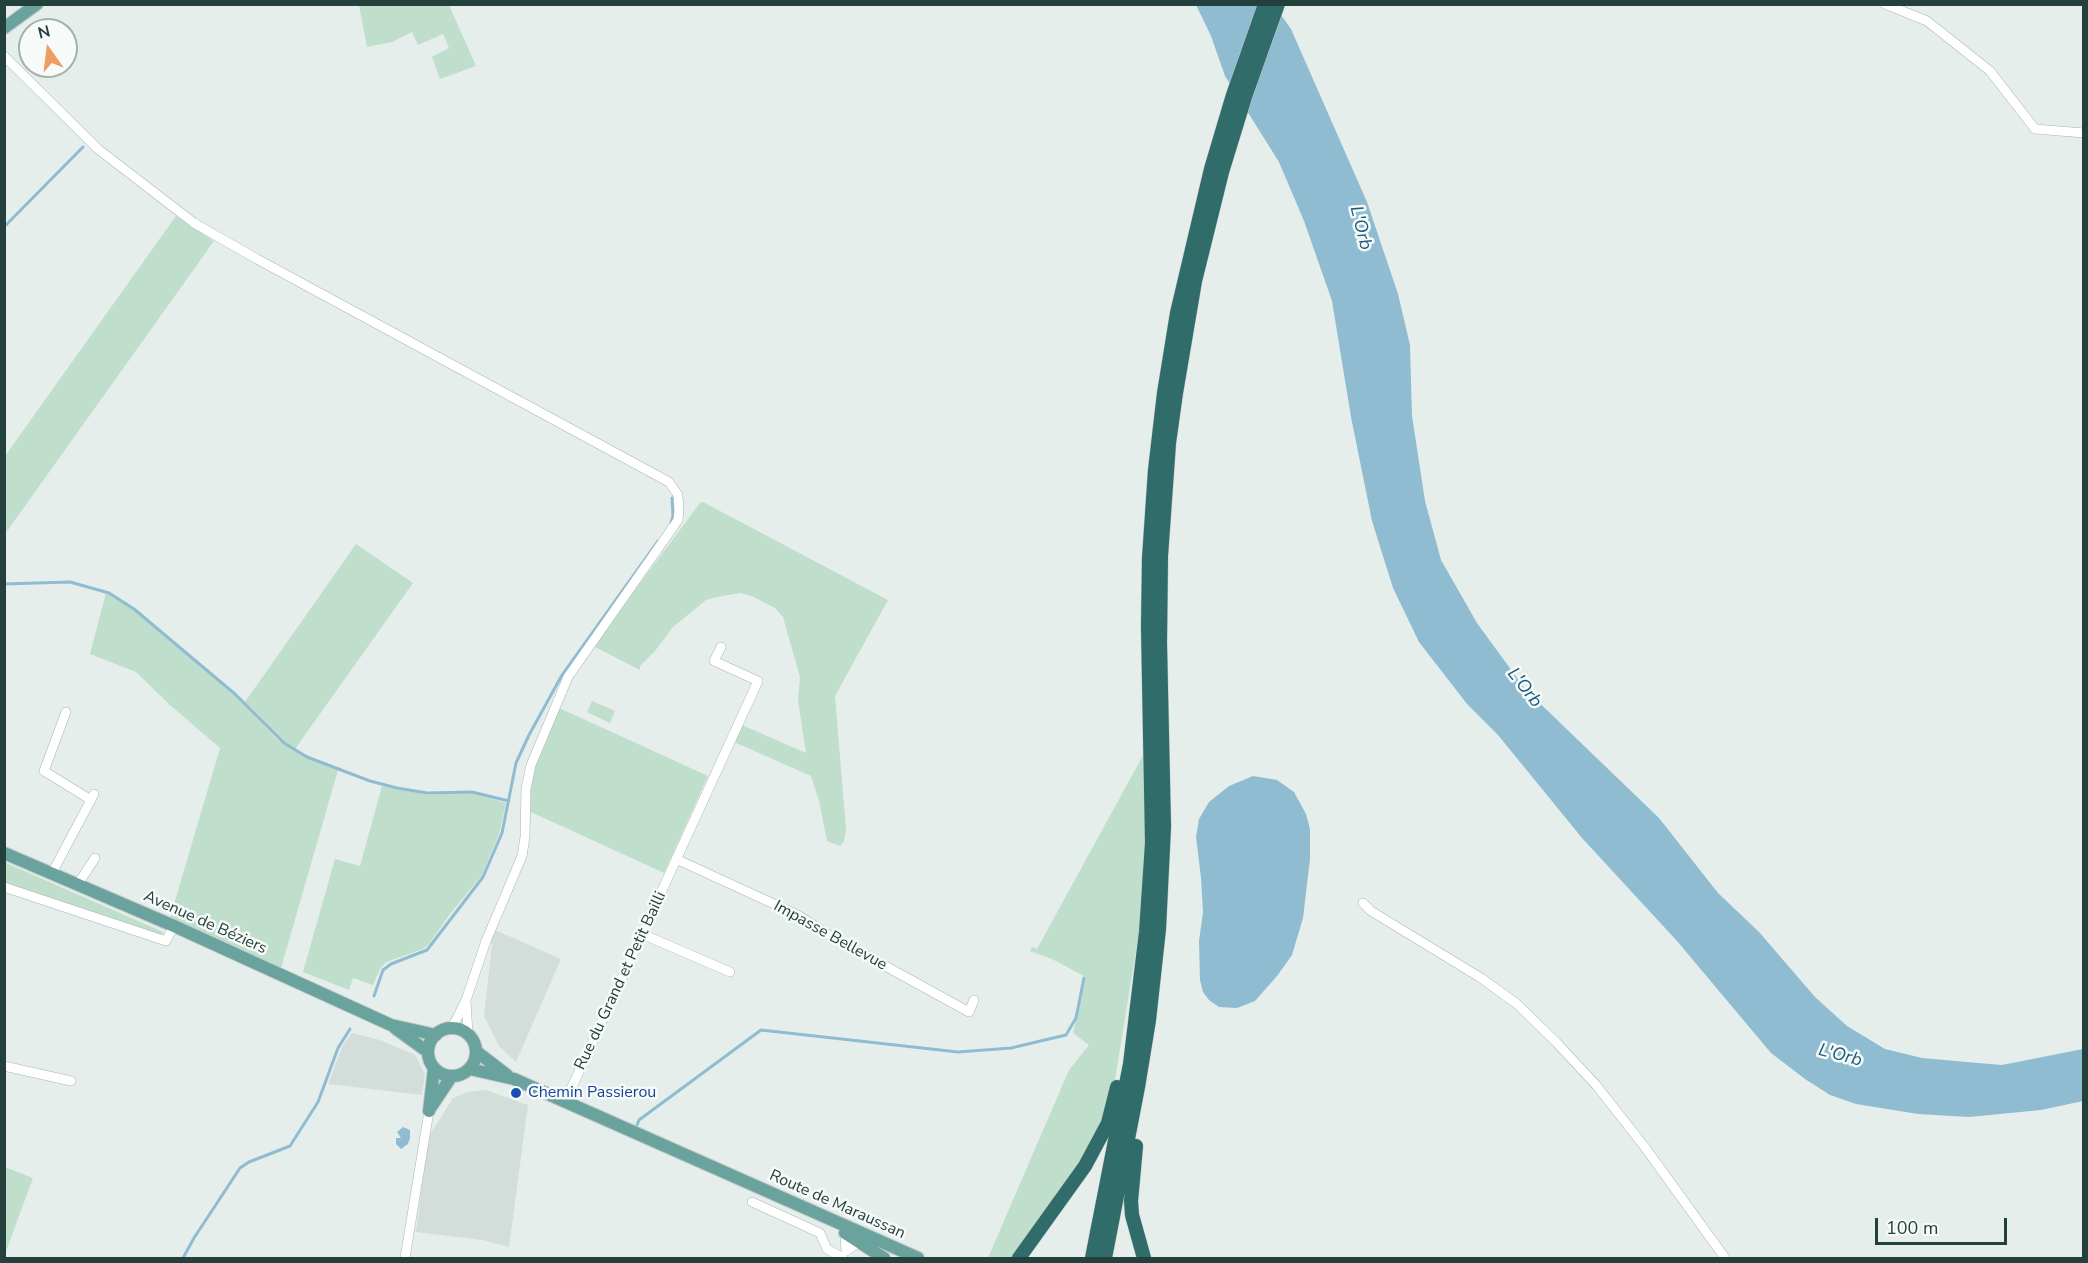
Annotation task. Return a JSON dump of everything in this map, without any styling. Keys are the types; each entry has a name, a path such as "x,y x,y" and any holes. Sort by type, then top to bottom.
{"highway":[{"path":"1105,1258 1138,1087 1149,1020 1158,937 1163,864 1164,777 1160,609 1169,443 1189,313 1233,95 1265,4"},
{"path":"1092,1258 1128,1075 1138,1010 1146,932 1152,843 1149,558 1155,470 1164,393 1177,313 1194,237 1225,143 1245,97 1278,4"},
{"path":"1019,1258 1085,1166 1108,1123 1121,1073 1128,1028 1138,1010"},
{"path":"1144,1258 1132,1215 1131,1194 1134,1158 1154,1039 1149,1020"}],"main road":[{"path":"4,28 37,4"},
{"name":"Avenue de Béziers","path":"4,853 174,926 391,1025 428,1052"},
{"name":"Avenue de Béziers","path":"391,1025 436,1035"},
{"path":"452,1028 468,1034 477,1052 470,1069 464,1074 451,1077 438,1072 428,1052 436,1035 452,1028"},
{"path":"477,1052 514,1079"},
{"path":"429,1111 434,1068"},
{"path":"470,1069 514,1079 750,1185"},
{"path":"429,1111 451,1077"},
{"name":"Route de Maraussan","path":"750,1185 844,1233 884,1258"},
{"name":"Route de Maraussan","path":"750,1185 918,1258"}],"street":[{"path":"1885,4 1927,21 1990,71 2035,129 2084,133"},
{"path":"4,56 98,148 194,223 257,260 669,482 678,495 678,520 568,677 531,765 526,789 525,837 522,856 486,941 466,1000 452,1028"},
{"name":"Rue du Grand et Petit Bailli","path":"565,1102 758,681 714,661 721,647"},
{"path":"52,873 92,797 44,771 66,712"},
{"path":"78,884 95,858"},
{"name":"Impasse Bellevue","path":"676,859 798,915 829,935 969,1012 974,1000"},
{"path":"4,887 166,941 174,926"},
{"path":"1363,903 1481,978 1517,1004 1557,1043 1596,1085 1644,1146 1725,1258"},
{"path":"642,934 730,972"},
{"path":"466,1000 468,1034"},
{"path":"4,1066 71,1081"},
{"path":"405,1258 429,1111"},
{"path":"752,1202 820,1233 827,1249 843,1257"},
{"path":"843,1257 844,1233"},
{"path":"843,1257 859,1242"}],"shaded area":[{"path":"495,930 561,959 516,1062 499,1046 484,1016 492,944 489,942"},
{"path":"352,1033 380,1040 415,1055 425,1074 422,1095 328,1084 342,1047"},
{"path":"486,1090 528,1105 509,1247 482,1240 416,1232 428,1138 453,1098 468,1092"}],"green space":[{"path":"359,5 449,5 476,66 440,79 432,57 449,48 443,34 418,45 412,32 392,42 367,47"},
{"path":"176,216 214,241 5,534 5,456"},
{"path":"703,502 888,600 835,696 846,830 844,841 840,846 827,841 811,776 734,742 742,725 806,753 798,700 800,677 783,617 775,608 754,597 740,593 706,600 673,627 640,666 640,670 593,646"},
{"path":"356,544 413,583 295,749 284,742 245,702"},
{"path":"106,593 130,607 234,694 279,741 309,759 338,770 281,968 170,918 220,748 136,672 90,654"},
{"path":"592,701 615,711 610,723 587,712"},
{"path":"557,707 708,776 664,873 531,812 531,782 534,765"},
{"path":"1146,750 1145,870 1140,926 1113,1092 1093,1145 1015,1258 988,1258 1069,1070 1089,1045 1073,1033 1086,977 1052,959 1030,951 1032,947 1037,949"},
{"path":"382,786 428,795 478,794 506,803 499,834 482,875 429,944 423,949 386,962 373,985 353,978 349,990 303,972 335,859 360,866"},
{"path":"4,862 163,932 161,937 5,883"},
{"path":"4,1167 33,1178 5,1254"}],"water":[{"name":"L'Orb","path":"1196,5 1274,5 1291,29 1367,202 1398,294 1410,345 1412,416 1425,501 1441,560 1477,623 1525,689 1659,818 1718,893 1759,932 1815,997 1847,1026 1885,1049 1922,1058 2002,1065 2083,1049 2083,1101 2041,1110 1969,1117 1918,1114 1856,1104 1830,1095 1805,1079 1771,1053 1677,941 1582,838 1498,735 1467,704 1419,642 1393,588 1372,521 1351,417 1332,301 1304,221 1279,162 1225,76 1211,36"},
{"path":"1253,776 1277,780 1294,792 1306,814 1310,829 1310,859 1303,918 1292,955 1255,1001 1237,1008 1219,1007 1203,992 1200,980 1199,941 1203,912 1196,837 1199,819 1209,802 1229,786"},
{"path":"403,1127 410,1130 410,1138 408,1144 401,1149 396,1144 396,1138 401,1138 397,1132"}],"waterway":[{"path":"4,227 83,147"},
{"path":"671,523 672,498"},
{"path":"374,996 383,970 391,964 427,950 483,877 502,833 516,763 529,735 562,675 658,541"},
{"path":"4,584 70,582 109,593 134,609 235,694 284,743 307,757 370,781 397,788 427,793 472,792 509,801"},
{"path":"637,1125 639,1120 761,1030 958,1052 1011,1048 1066,1035 1076,1018 1084,978"},
{"path":"183,1258 240,1168 249,1162 290,1146 318,1102 338,1048 350,1029"}],"place":[{"name":"Chemin Passierou","path":"516,1093"}]}
